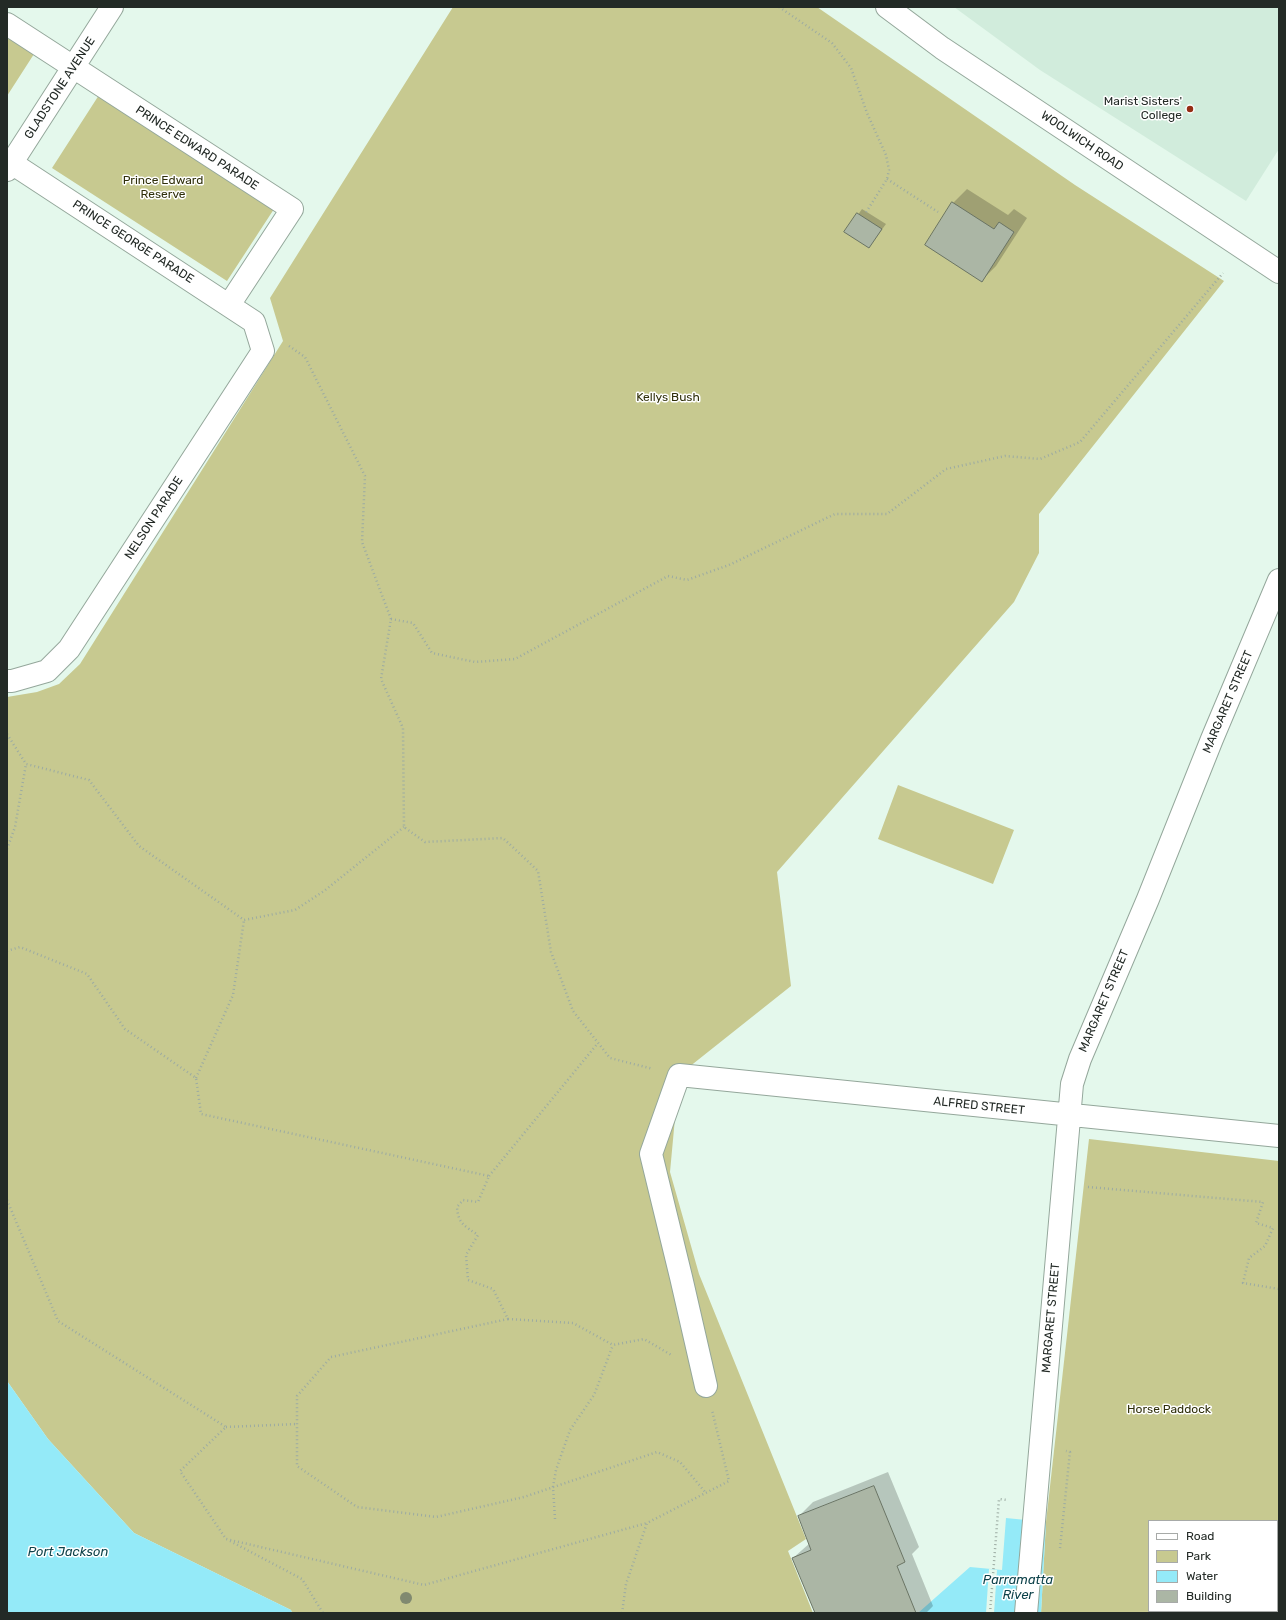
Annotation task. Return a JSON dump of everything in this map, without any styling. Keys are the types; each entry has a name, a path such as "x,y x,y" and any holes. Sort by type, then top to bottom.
{"street":[{"name":"GLADSTONE AVENUE","path":"8,164 112,7"},
{"name":"WOOLWICH ROAD","path":"887,7 942,48 1279,272"},
{"name":"PRINCE EDWARD PARADE","path":"7,24 292,209 229,305"},
{"name":"PRINCE GEORGE PARADE","path":"8,164 254,322"},
{"name":"NELSON PARADE","path":"7,681 12,681 47,671 69,649 263,351 254,322"},
{"name":"MARGARET STREET","path":"1026,1613 1039,1449 1072,1084 1080,1059 1148,899 1212,739 1279,580"},
{"name":"ALFRED STREET","path":"679,1075 1279,1136"},
{"path":"679,1075 651,1154 673,1277 706,1386"}],"path":[{"path":"779,7 832,44 851,68 866,113 886,156 889,170 887,179 865,214"},
{"path":"887,179 938,212"},
{"path":"392,619 413,623 432,653 474,662 515,659 668,576 687,580 728,565 835,514 887,514 946,469 1005,456 1040,459 1080,442 1223,273"},
{"path":"286,344 305,357 365,476 362,542 392,619 381,679 403,728 404,827"},
{"path":"7,734 26,764 14,827 7,849"},
{"path":"26,764 89,780 139,846 244,920 295,910 324,891 404,827"},
{"path":"404,827 425,842 503,838 538,871 551,952 573,1011 610,1058 679,1075"},
{"path":"244,920 233,995 196,1078 201,1114 489,1176"},
{"path":"7,951 20,948 87,974 125,1029 196,1078"},
{"path":"508,1319 493,1289 468,1280 466,1255 478,1235 465,1226 458,1218 457,1207 463,1200 478,1202 489,1176 598,1043"},
{"path":"1063,1185 1263,1202 1256,1223 1273,1228 1265,1246 1249,1258 1243,1283 1279,1290"},
{"path":"7,1200 58,1321 226,1427 297,1424"},
{"path":"644,1339 613,1345 572,1322 508,1319 332,1357 297,1396 297,1466 357,1507 436,1516 524,1497 657,1452 680,1462 706,1494"},
{"path":"555,1519 554,1487 556,1470 570,1430 594,1395 613,1345"},
{"path":"226,1539 424,1585 647,1523 729,1481 706,1386"},
{"path":"226,1427 180,1471 226,1539 302,1579 323,1613"},
{"path":"990,1613 999,1499 1007,1500"},
{"path":"622,1613 626,1584 647,1523"}],"shaded area":[{"name":"Marist Sisters' College","path":"954,7 1279,7 1279,149 1246,201 1040,70"}],"green space":[{"name":"Kellys Bush","path":"453,7 817,7 1075,185 1224,281 1039,514 1039,553 1014,602 777,872 791,986 679,1075 670,1172 699,1274 806,1539 788,1551 813,1613 292,1613 291,1610 134,1533 48,1439 7,1381 7,697 37,692 59,684 80,664 283,341 270,298"},
{"path":"7,37 34,54 7,96"},
{"name":"Prince Edward Reserve","path":"99,95 274,209 227,281 52,168"},
{"path":"898,785 1014,830 993,884 878,839"},
{"name":"Horse Paddock","path":"1089,1139 1279,1161 1279,1613 1041,1613 1046,1522"}],"water":[{"name":"Port Jackson","path":"7,1381 48,1439 134,1533 291,1610 292,1613 7,1613"},
{"name":"Parramatta River","path":"1006,1518 1046,1522 1041,1613 918,1613 970,1567 1002,1570"}],"pier":[{"path":"989,1569 997,1570 994,1613 986,1613"}],"building":[{"path":"952,202 994,229 999,222 1014,232 982,282 925,245"},
{"path":"857,213 882,229 869,248 844,232"},
{"path":"874,1486 905,1562 897,1566 916,1613 815,1613 792,1558 811,1550 798,1516"}],"place":[{"name":"Marist Sisters' College","path":"1190,109"}]}
